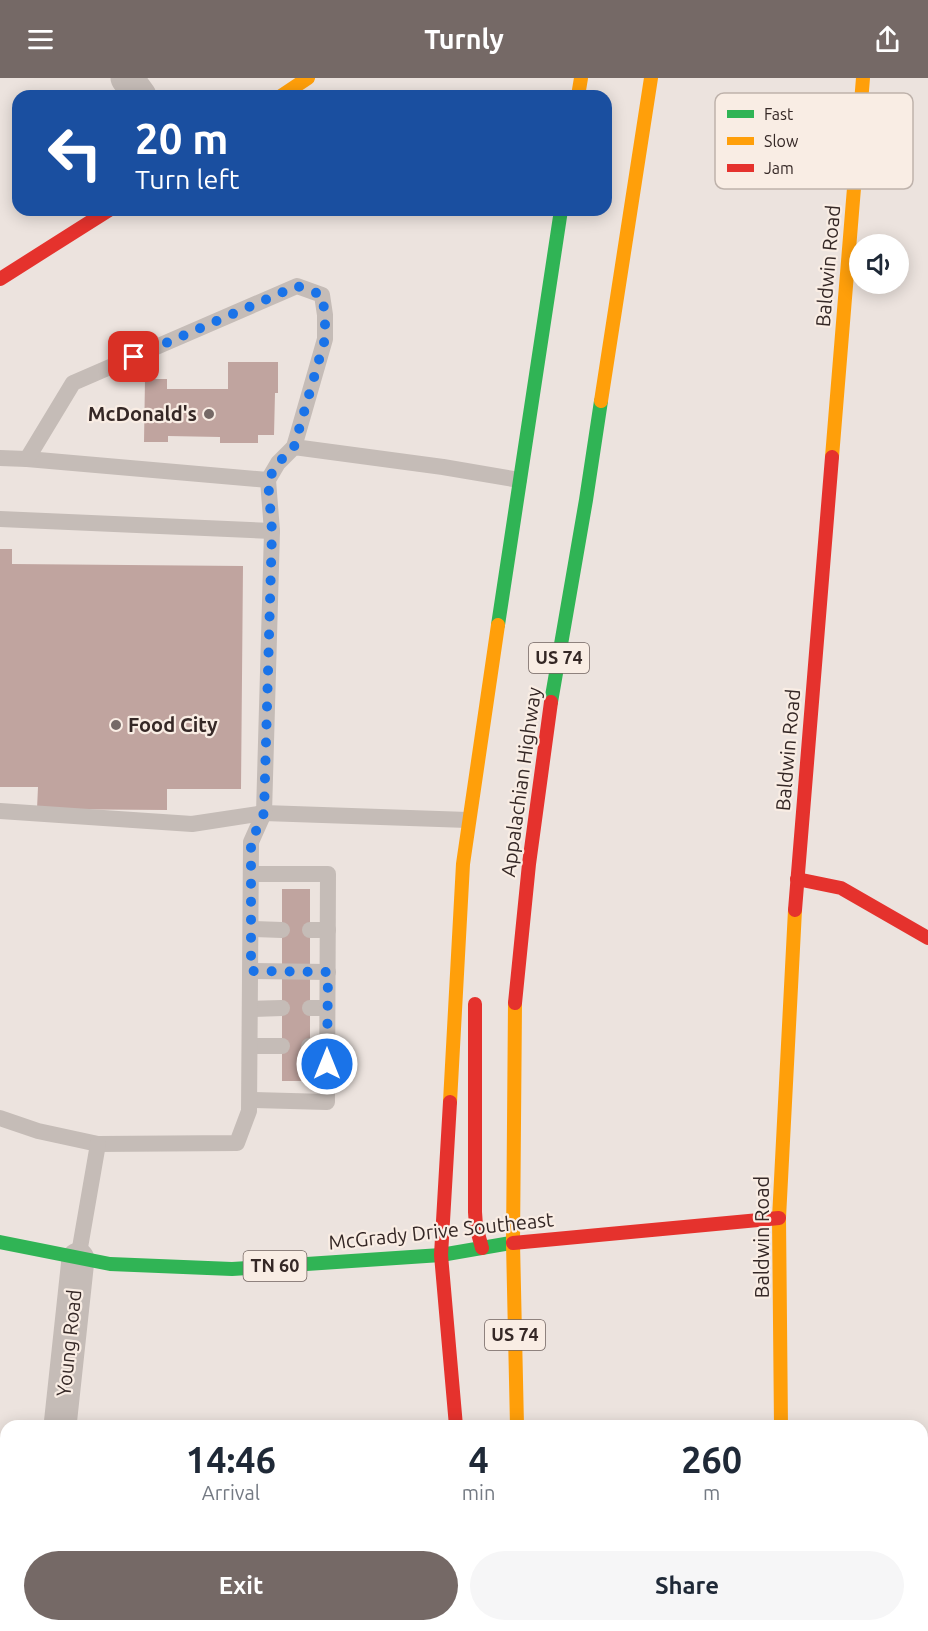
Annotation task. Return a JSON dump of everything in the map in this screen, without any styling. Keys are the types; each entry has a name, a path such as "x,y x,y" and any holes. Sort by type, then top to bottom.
{"main road":[{"path":"290,90 308,78"},
{"name":"Appalachian Highway","path":"516,1420 513,1242 514,1011 529,864 551,702 586,500 651,78"},
{"name":"Baldwin Road","path":"862,93 863,78"},
{"name":"Baldwin Road","path":"781,1420 779,1218 797,879 854,189"},
{"path":"0,279 100,216"},
{"path":"455,1420 441,1255 463,864 560,216"},
{"path":"463,864 472,959"},
{"path":"797,879 841,888 928,938"},
{"path":"474,994 475,1212 482,1248"},
{"name":"McGrady Drive Southeast","path":"0,1242 110,1264 232,1269 441,1255 513,1242 779,1218"}],"street":[{"name":"Young Road","path":"61,1420 78,1259"}],"lane":[{"path":"0,1118 38,1131 98,1144 237,1143 249,1111 251,842 264,813 272,531 268,480 278,463 294,447 325,339 322,295 297,286 73,383 27,459"},
{"path":"294,447 443,467 519,480"},
{"path":"0,458 268,480"},
{"path":"0,519 272,531"},
{"path":"0,811 192,824 264,813 468,820"},
{"path":"249,1100 327,1102 328,874 251,874"},
{"path":"250,929 282,930"},
{"path":"309,930 328,930"},
{"path":"251,971 328,972"},
{"path":"250,1009 282,1008"},
{"path":"310,1008 327,1008"},
{"path":"309,1046 327,1045"},
{"path":"250,1046 282,1046"},
{"path":"78,1259 98,1144"}],"building":[{"name":"McDonald's","path":"228,362 278,362 274,435 258,435 258,443 220,443 220,437 168,436 168,442 144,442 145,379 167,379 167,389 228,389"},
{"path":"0,549 12,549 12,564 243,566 241,789 167,789 167,810 37,809 38,787 0,787"},
{"path":"282,889 310,889 310,1081 282,1081"}],"traffic: fast":[{"path":"498,625 560,216"},
{"path":"551,702 601,401"},
{"path":"0,1242 110,1264 232,1269 441,1255 511,1243"}],"traffic: slow":[{"path":"290,90 308,78"},
{"path":"579,90 581,78"},
{"path":"601,401 651,78"},
{"path":"862,93 863,78"},
{"path":"832,457 854,189"},
{"path":"450,1102 463,864 498,625"},
{"path":"781,1420 779,1218 795,910"},
{"path":"515,1003 513,1243 517,1420"}],"traffic: jam":[{"path":"0,279 100,216"},
{"path":"795,910 832,457"},
{"path":"515,1003 529,864 551,702"},
{"path":"797,879 841,888 928,938"},
{"path":"475,1004 475,1212 482,1248"},
{"path":"450,1102 441,1255 455,1420"},
{"path":"513,1243 779,1218"}],"place":[{"name":"McDonald's","path":"209,414"},
{"name":"Food City","path":"116,725"}],"route":[{"path":"134,357 297,286 322,295 325,339 294,447 278,463 268,480 272,531 264,813 251,842 250,929 251,971 328,972 327,1064"}]}
